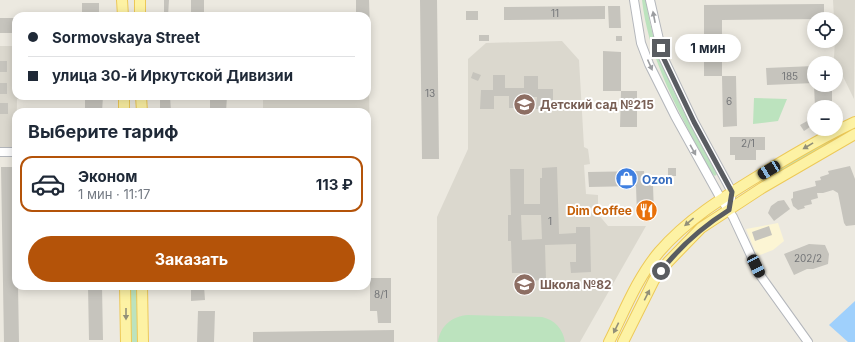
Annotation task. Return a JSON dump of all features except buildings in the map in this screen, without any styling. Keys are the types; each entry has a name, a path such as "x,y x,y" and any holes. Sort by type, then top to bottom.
{"main road":[{"path":"122,0 123,12"},
{"path":"140,0 140,12"},
{"path":"609,342 640,278 658,253 693,219 732,192 821,138 855,122"},
{"path":"623,342 654,280 668,262 701,228 762,188 855,134"},
{"path":"126,290 126,342"},
{"path":"142,290 143,342"}],"street":[{"path":"634,0 641,43 649,64 674,116 721,199 729,210 760,275 808,342"},
{"path":"650,0 663,57 694,122 732,192 729,210"},
{"path":"0,152 12,152"}],"shaded area":[{"path":"833,0 855,0 854,99 843,76 843,56 834,56 835,48 843,48 843,12 834,12"},
{"name":"Школа №82","path":"562,41 579,60 584,147 588,149 590,164 584,165 586,194 598,195 598,214 608,226 646,226 580,342 437,342 437,217 468,149 468,59 486,43"},
{"path":"0,46 12,46 12,100 17,100 17,108 12,108 12,148 0,148"},
{"path":"263,100 369,100 369,108 263,108"},
{"path":"778,223 784,241 773,250 757,256 746,229"}],"green space":[{"path":"642,0 646,0 656,46 673,90 717,174 715,176 710,171 663,76 650,39"},
{"path":"754,98 787,99 778,121 753,124"},
{"path":"855,127 855,131 762,183 761,181 829,140 837,136 843,136 843,133"},
{"path":"130,290 137,290 137,342 131,342"},
{"path":"468,315 547,318 558,326 565,342 438,342 441,331 448,323 457,317"}],"water":[{"path":"855,301 855,342 848,342 829,325"}],"place":[{"name":"Детский сад №215","path":"525,104"},
{"name":"Ozon","path":"627,179"},
{"name":"Dim Coffee","path":"647,210"},
{"name":"Школа №82","path":"525,284"}],"route":[{"path":"661,48 663,57 694,122 732,192 729,210 701,228 686,242 661,271"}]}
